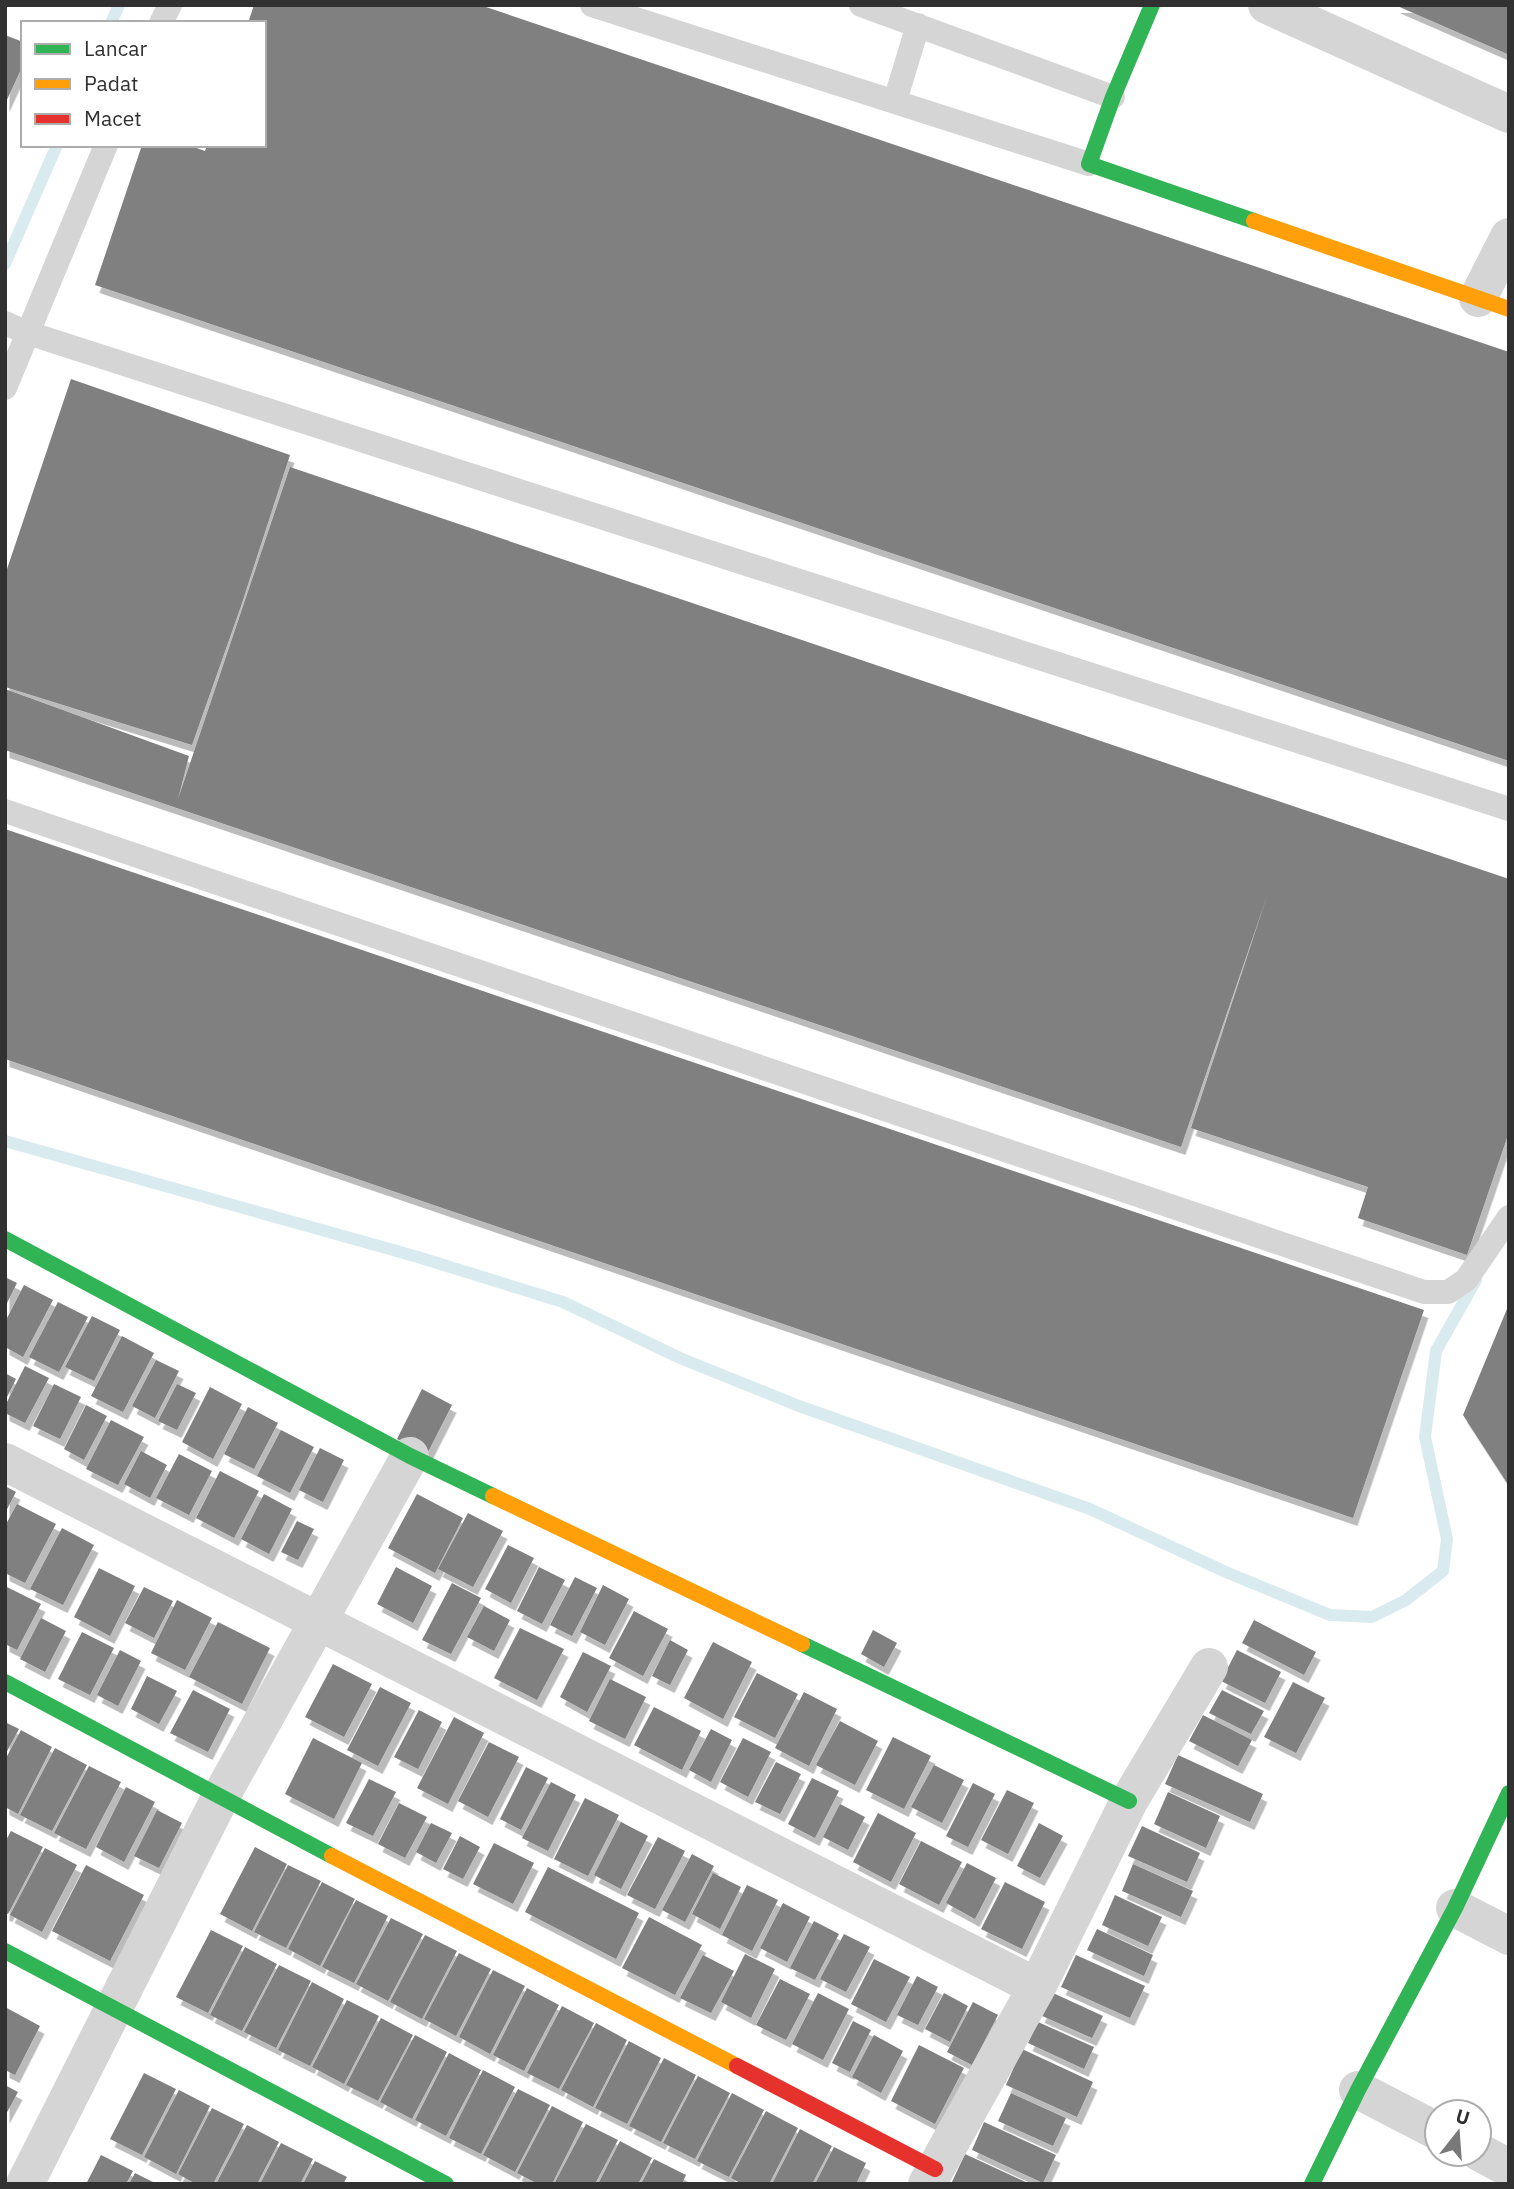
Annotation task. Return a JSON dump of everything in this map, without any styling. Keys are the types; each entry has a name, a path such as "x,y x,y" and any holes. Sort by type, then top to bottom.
{"street":[{"path":"1152,5 1113,97 1089,164 1493,304 1509,237"},
{"path":"1267,5 1509,114"},
{"path":"5,1239 410,1456 1129,1801"},
{"path":"25,2184 220,1798 410,1456"},
{"path":"5,1462 1037,1987"},
{"path":"5,1682 931,2176 1037,1987 1129,1801 1209,1667"},
{"path":"1312,2184 1358,2090 1455,1908 1509,1793"},
{"path":"1455,1908 1509,1936"},
{"path":"5,1951 116,2007 446,2184"},
{"path":"1358,2090 1423,2124"},
{"path":"1493,2159 1509,2168"}],"lane":[{"path":"162,21 170,5"},
{"path":"592,5 1089,164"},
{"path":"861,5 1113,97"},
{"path":"895,102 918,25"},
{"path":"5,388 105,147"},
{"path":"5,323 28,333 1509,809"},
{"path":"5,811 1424,1292 1448,1292 1466,1280 1509,1217"}],"building":[{"path":"254,5 480,5 1509,352 1509,761 95,285 141,147 194,147 205,151 206,147 266,147 266,21 249,21"},
{"path":"1395,5 1509,5 1509,55 1505,53"},
{"path":"5,35 21,41 21,69 5,104"},
{"path":"71,379 290,455 192,745 5,687 5,575"},
{"path":"290,467 1509,879 1509,1132 1467,1255 1358,1218 1368,1187 1191,1128 1267,896 1181,1147 5,750 5,689 189,756 178,799"},
{"path":"5,829 1424,1310 1353,1518 5,1059"},
{"path":"5,1277 17,1283 5,1307"},
{"path":"24,1285 53,1300 23,1357 5,1347 5,1322"},
{"path":"58,1302 88,1317 59,1372 29,1357"},
{"path":"1509,1304 1509,1486 1463,1415"},
{"path":"92,1316 120,1330 94,1381 65,1367"},
{"path":"122,1336 154,1353 123,1412 91,1396"},
{"path":"156,1360 179,1371 155,1418 132,1406"},
{"path":"25,1366 49,1378 25,1423 5,1413 5,1406"},
{"path":"5,1373 16,1379 5,1401"},
{"path":"54,1384 81,1397 60,1439 33,1426"},
{"path":"177,1384 196,1393 177,1430 158,1421"},
{"path":"210,1387 242,1404 213,1459 182,1442"},
{"path":"422,1389 452,1405 427,1454 397,1439"},
{"path":"86,1405 107,1416 84,1460 64,1449"},
{"path":"248,1407 278,1423 254,1469 224,1454"},
{"path":"111,1420 144,1437 118,1485 86,1469"},
{"path":"281,1430 314,1447 290,1493 257,1476"},
{"path":"320,1448 344,1460 323,1502 299,1490"},
{"path":"141,1451 167,1465 150,1498 124,1484"},
{"path":"179,1454 212,1471 189,1515 156,1498"},
{"path":"220,1471 259,1491 234,1538 196,1518"},
{"path":"5,1486 16,1492 5,1513"},
{"path":"264,1494 292,1509 269,1554 241,1539"},
{"path":"417,1494 463,1518 435,1573 388,1548"},
{"path":"17,1504 56,1524 25,1583 5,1573 5,1526"},
{"path":"468,1513 503,1531 473,1587 438,1569"},
{"path":"297,1521 314,1529 298,1560 281,1552"},
{"path":"62,1528 94,1545 63,1605 30,1589"},
{"path":"508,1545 534,1558 511,1603 485,1589"},
{"path":"396,1567 432,1586 413,1623 377,1604"},
{"path":"539,1567 565,1580 542,1624 517,1611"},
{"path":"99,1568 135,1586 110,1636 74,1617"},
{"path":"575,1577 597,1588 572,1636 550,1625"},
{"path":"452,1583 481,1598 451,1654 422,1640"},
{"path":"603,1585 629,1599 605,1645 580,1632"},
{"path":"7,1587 41,1604 17,1650 5,1644"},
{"path":"144,1587 173,1601 154,1638 125,1623"},
{"path":"177,1600 212,1618 185,1670 151,1653"},
{"path":"484,1606 510,1620 494,1651 467,1637"},
{"path":"634,1611 668,1629 643,1676 609,1658"},
{"path":"41,1618 66,1631 45,1672 20,1659"},
{"path":"1254,1620 1316,1652 1304,1675 1242,1643"},
{"path":"218,1622 270,1648 242,1704 189,1677"},
{"path":"520,1628 564,1649 537,1700 494,1678"},
{"path":"873,1630 897,1643 884,1667 861,1654"},
{"path":"82,1632 114,1648 90,1695 58,1679"},
{"path":"670,1640 688,1650 670,1685 652,1676"},
{"path":"713,1642 752,1662 723,1719 684,1698"},
{"path":"120,1650 141,1661 118,1706 97,1695"},
{"path":"1237,1650 1281,1672 1265,1703 1221,1681"},
{"path":"583,1652 611,1666 587,1712 560,1697"},
{"path":"333,1664 372,1684 344,1737 305,1717"},
{"path":"757,1673 798,1694 775,1738 734,1717"},
{"path":"147,1676 177,1691 159,1724 131,1709"},
{"path":"610,1679 646,1697 625,1739 589,1721"},
{"path":"1293,1682 1325,1698 1296,1753 1264,1737"},
{"path":"380,1687 411,1703 378,1766 347,1750"},
{"path":"193,1690 230,1709 208,1752 170,1733"},
{"path":"1222,1690 1264,1711 1251,1734 1209,1713"},
{"path":"804,1692 837,1709 809,1766 775,1748"},
{"path":"654,1707 701,1731 682,1770 634,1745"},
{"path":"419,1710 442,1722 418,1769 394,1757"},
{"path":"1203,1715 1252,1740 1238,1766 1189,1741"},
{"path":"454,1717 484,1733 448,1804 417,1788"},
{"path":"840,1721 878,1741 855,1785 816,1765"},
{"path":"5,1722 19,1729 5,1755"},
{"path":"711,1729 732,1740 711,1782 689,1770"},
{"path":"21,1730 52,1747 18,1814 5,1807 5,1760"},
{"path":"893,1737 931,1756 904,1809 866,1790"},
{"path":"313,1738 362,1763 334,1819 285,1794"},
{"path":"743,1738 771,1752 748,1797 720,1782"},
{"path":"489,1742 519,1757 488,1817 458,1801"},
{"path":"55,1748 87,1765 52,1831 20,1815"},
{"path":"1178,1755 1263,1794 1250,1822 1165,1784"},
{"path":"776,1762 801,1774 780,1814 755,1802"},
{"path":"934,1765 964,1780 942,1823 911,1807"},
{"path":"89,1766 121,1782 86,1849 54,1833"},
{"path":"526,1767 548,1778 521,1830 500,1819"},
{"path":"812,1778 839,1791 815,1838 788,1824"},
{"path":"369,1779 396,1792 373,1836 346,1823"},
{"path":"551,1782 576,1795 548,1851 522,1838"},
{"path":"973,1783 995,1794 968,1847 946,1836"},
{"path":"126,1787 155,1802 124,1862 96,1847"},
{"path":"1007,1790 1034,1803 1008,1854 981,1840"},
{"path":"1168,1792 1220,1816 1206,1848 1154,1824"},
{"path":"585,1798 619,1815 588,1876 554,1859"},
{"path":"399,1803 427,1817 405,1858 378,1844"},
{"path":"840,1804 865,1817 848,1850 823,1837"},
{"path":"157,1810 182,1823 159,1868 134,1856"},
{"path":"878,1813 916,1833 891,1882 853,1862"},
{"path":"621,1822 648,1836 621,1889 594,1875"},
{"path":"431,1823 452,1833 436,1863 416,1852"},
{"path":"1039,1823 1063,1836 1040,1878 1017,1866"},
{"path":"1142,1826 1200,1853 1187,1882 1128,1856"},
{"path":"11,1831 43,1847 8,1914 5,1913 5,1842"},
{"path":"460,1836 480,1847 463,1879 443,1869"},
{"path":"658,1837 685,1851 655,1909 627,1895"},
{"path":"921,1841 962,1862 939,1905 899,1884"},
{"path":"494,1843 534,1863 513,1904 473,1884"},
{"path":"255,1847 287,1864 252,1931 220,1914"},
{"path":"45,1848 77,1865 42,1932 10,1915"},
{"path":"692,1854 714,1866 685,1922 662,1910"},
{"path":"967,1863 996,1878 975,1919 946,1903"},
{"path":"1133,1864 1193,1891 1181,1917 1122,1891"},
{"path":"86,1865 144,1895 110,1961 52,1931"},
{"path":"288,1865 321,1881 286,1948 254,1932"},
{"path":"548,1867 639,1913 616,1959 525,1912"},
{"path":"713,1873 741,1887 720,1929 692,1914"},
{"path":"322,1882 355,1899 320,1966 288,1949"},
{"path":"1005,1882 1045,1902 1022,1949 981,1929"},
{"path":"747,1885 778,1900 752,1951 722,1935"},
{"path":"1115,1895 1162,1917 1148,1946 1102,1925"},
{"path":"356,1900 388,1916 354,1983 322,1967"},
{"path":"783,1903 810,1917 787,1962 760,1948"},
{"path":"649,1917 702,1945 675,1995 622,1968"},
{"path":"391,1918 423,1934 388,2001 356,1984"},
{"path":"814,1921 839,1934 815,1980 790,1968"},
{"path":"1097,1929 1153,1955 1144,1976 1087,1950"},
{"path":"211,1930 243,1946 208,2013 176,1997"},
{"path":"844,1934 870,1947 846,1992 820,1979"},
{"path":"425,1935 457,1951 422,2019 390,2002"},
{"path":"245,1947 277,1964 242,2031 210,2015"},
{"path":"459,1953 491,1969 456,2036 424,2019"},
{"path":"745,1954 775,1969 751,2018 721,2002"},
{"path":"703,1955 734,1971 711,2013 680,1998"},
{"path":"1076,1955 1145,1986 1130,2018 1061,1987"},
{"path":"874,1959 910,1977 886,2022 851,2004"},
{"path":"279,1965 311,1981 276,2048 244,2032"},
{"path":"493,1970 525,1986 490,2054 459,2037"},
{"path":"917,1976 938,1987 918,2025 897,2015"},
{"path":"780,1979 810,1994 786,2040 756,2025"},
{"path":"312,1982 344,1999 310,2066 278,2050"},
{"path":"527,1988 559,2005 524,2071 493,2055"},
{"path":"1051,1992 1103,2016 1092,2038 1040,2015"},
{"path":"818,1993 849,2009 823,2060 792,2044"},
{"path":"944,1993 968,2006 950,2042 925,2029"},
{"path":"347,2000 379,2016 344,2084 312,2067"},
{"path":"973,2002 998,2015 972,2065 947,2052"},
{"path":"562,2006 594,2023 559,2089 527,2073"},
{"path":"5,2007 40,2026 15,2075 5,2070"},
{"path":"381,2018 413,2035 378,2101 346,2085"},
{"path":"853,2021 871,2030 850,2072 832,2063"},
{"path":"1038,2022 1094,2047 1084,2069 1028,2043"},
{"path":"596,2023 627,2040 593,2107 561,2090"},
{"path":"415,2035 447,2052 412,2119 380,2102"},
{"path":"874,2035 903,2051 881,2093 852,2077"},
{"path":"629,2041 661,2058 627,2124 595,2108"},
{"path":"919,2045 964,2068 935,2124 891,2101"},
{"path":"1022,2049 1093,2082 1077,2117 1006,2085"},
{"path":"449,2053 481,2070 446,2136 415,2120"},
{"path":"664,2058 696,2075 661,2142 629,2126"},
{"path":"483,2070 515,2087 481,2154 449,2138"},
{"path":"144,2073 176,2089 142,2155 110,2139"},
{"path":"698,2076 730,2093 695,2159 663,2143"},
{"path":"5,2085 18,2092 5,2116"},
{"path":"518,2089 550,2105 515,2172 483,2155"},
{"path":"179,2090 210,2106 176,2174 144,2157"},
{"path":"732,2093 764,2110 729,2177 697,2161"},
{"path":"1011,2093 1066,2118 1053,2146 998,2121"},
{"path":"552,2106 583,2122 552,2184 538,2184 517,2173"},
{"path":"212,2108 244,2124 213,2184 196,2184 178,2174"},
{"path":"766,2111 798,2128 769,2184 742,2184 731,2178"},
{"path":"984,2122 1056,2155 1043,2183 972,2150"},
{"path":"586,2124 618,2140 595,2184 554,2184"},
{"path":"247,2125 279,2142 257,2184 216,2184"},
{"path":"800,2129 832,2146 812,2184 772,2184"},
{"path":"620,2141 652,2158 638,2184 598,2184"},
{"path":"281,2143 313,2159 300,2184 260,2184"},
{"path":"834,2147 866,2163 856,2184 815,2184"},
{"path":"965,2154 1030,2184 951,2184"},
{"path":"101,2155 133,2171 126,2184 86,2184"},
{"path":"654,2159 686,2175 682,2184 641,2184"},
{"path":"315,2161 347,2177 343,2184 303,2184"},
{"path":"135,2173 157,2184 129,2184"}],"waterway":[{"path":"112,21 119,5"},
{"path":"5,264 56,147"},
{"path":"5,1141 418,1257 563,1302 680,1358 799,1406 1090,1509 1228,1573 1330,1615 1372,1617 1406,1600 1443,1571 1447,1539 1425,1437 1436,1351 1476,1280"}],"traffic: fast":[{"path":"1152,5 1113,97 1089,164 1254,221"},
{"path":"5,1239 410,1456 493,1496"},
{"path":"802,1644 1129,1801"},
{"path":"5,1682 332,1856"},
{"path":"1312,2184 1358,2090 1455,1908 1509,1793"},
{"path":"5,1951 446,2184"}],"traffic: slow":[{"path":"1254,221 1509,309"},
{"path":"493,1496 802,1644"},
{"path":"332,1856 737,2066"}],"traffic: jam":[{"path":"737,2066 935,2169"}]}
